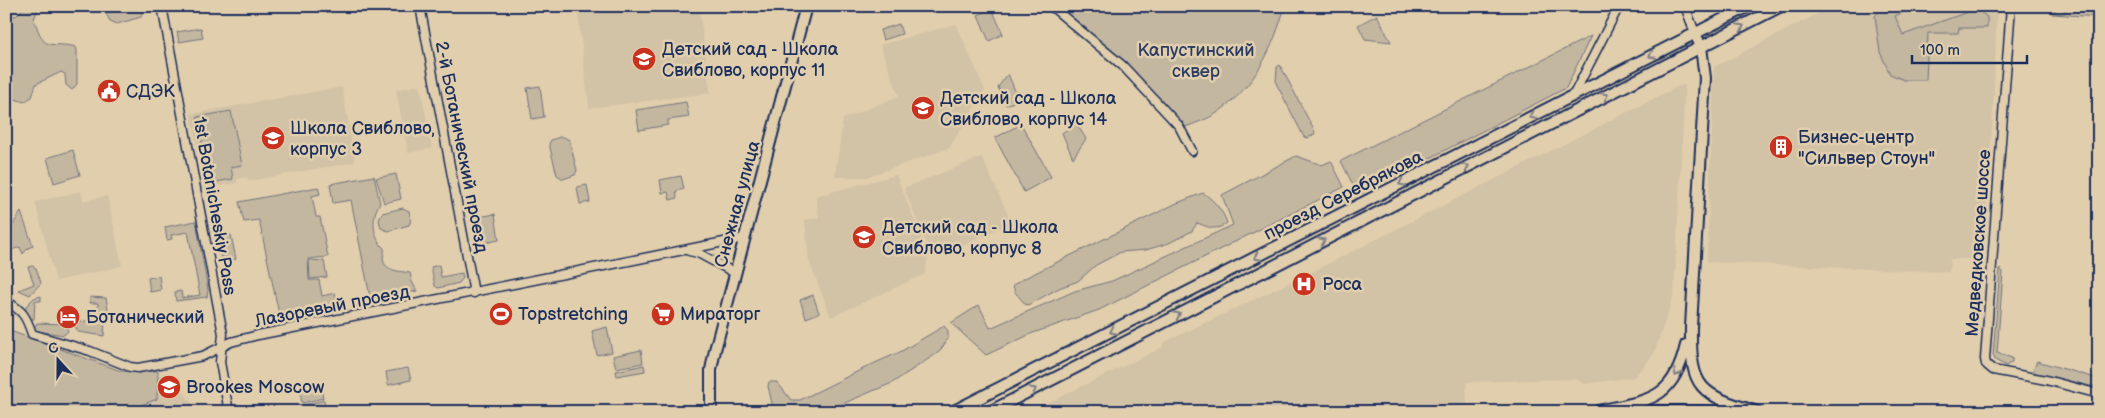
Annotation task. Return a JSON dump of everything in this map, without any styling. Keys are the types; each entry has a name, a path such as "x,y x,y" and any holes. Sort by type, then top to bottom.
{"main road":[{"name":"Снежная улица","path":"710,412 711,370 806,6"},
{"name":"проезд Серебрякова","path":"952,412 1749,6"},
{"name":"проезд Серебрякова","path":"989,412 1781,6"},
{"path":"1695,33 1701,47 1705,78 1691,327 1692,365 1701,385 1708,393 1720,400 1757,412"},
{"path":"1598,411 1646,400 1669,386 1681,365 1691,327"},
{"path":"1588,412 1724,412"}],"street":[{"name":"1st Botanicheskiy Pass","path":"162,6 223,334 220,370 229,412"},
{"name":"2-й Ботанический проезд","path":"420,6 474,293"},
{"path":"1051,6 1123,66 1179,126 1192,151"},
{"path":"1573,96 1619,6"},
{"path":"1684,6 1695,33"},
{"name":"Медведковское шоссе","path":"2011,6 1986,364 1994,370 2080,388 2099,394"},
{"name":"Лазоревый проезд","path":"6,301 21,310 32,334 90,351 130,368 173,363 203,356 231,342 258,336 744,238"},
{"path":"687,250 698,253 735,273"}],"shaded area":[{"name":"Детский сад - Школа Свиблово, корпус 11","path":"577,6 699,6 710,93 589,108"},
{"path":"1833,6 1997,6 1993,111 1983,259 1950,259 1949,272 1707,262 1714,67"},
{"name":"Детский сад - Школа Свиблово, корпус 14","path":"956,24 985,90 949,148 867,177 835,177 843,119 899,96 880,45"},
{"path":"420,85 432,148 408,153 396,90"},
{"path":"1685,85 1674,294 1654,354 1634,377 1584,384 1576,379 1466,382 1467,405 1439,412 1029,412 1163,347 1163,343 1322,267 1677,87"},
{"name":"Школа Свиблово, корпус 3","path":"342,87 355,162 248,181 247,177 237,179 237,183 205,188 191,114"},
{"path":"982,157 1011,222 942,256 939,250 930,253 904,188"},
{"name":"Детский сад - Школа Свиблово, корпус 8","path":"896,175 928,254 925,274 831,317 809,261 805,220 819,218 816,196"},
{"path":"81,191 83,201 107,196 122,265 56,281 35,202"},
{"name":"Brookes Moscow","path":"170,373 198,412 127,412 157,399 159,374"}],"green space":[{"path":"25,6 39,6 34,19 45,42 76,47 77,84 72,90 66,85 65,74 61,72 36,84 32,97 24,102 6,96 6,14 16,16"},
{"path":"102,6 144,6 141,17 117,24 110,21"},
{"name":"Капустинский сквер","path":"1056,6 1285,6 1275,37 1261,66 1252,79 1230,103 1217,113 1185,127 1126,64"},
{"path":"1883,6 1919,6 1895,16 1903,35 1976,9 1987,17 1987,28 1959,28 1958,33 1928,33 1926,80 1904,80 1890,74 1880,52 1875,16"},
{"path":"2065,6 2099,6 2099,17 2052,14 2052,7 2055,7 2055,13 2064,14"},
{"path":"992,9 1003,34 989,41 978,15"},
{"path":"1377,15 1391,42 1365,39 1358,25"},
{"path":"899,24 902,34 883,40 880,30"},
{"path":"201,28 203,38 179,42 177,32"},
{"path":"1591,36 1566,88 1358,195 1341,161"},
{"path":"1280,65 1315,132 1314,135 1307,138 1304,137 1276,83 1277,67"},
{"path":"1008,74 1019,100 1006,105 998,87"},
{"path":"540,86 544,117 532,119 527,88"},
{"path":"686,102 689,117 668,120 668,125 639,130 636,110"},
{"path":"231,111 242,165 231,167 233,179 210,183 197,117"},
{"path":"1076,123 1086,139 1073,158 1062,133"},
{"path":"1021,124 1051,177 1024,192 995,138"},
{"path":"560,137 569,140 577,170 575,175 563,179 557,175 549,144 551,140"},
{"path":"73,150 80,175 54,183 47,158"},
{"path":"1296,156 1322,165 1331,161 1344,187 1099,310 1033,333 986,355 951,323 979,305 990,328 1075,291 1112,281 1233,225 1222,195"},
{"path":"396,174 401,199 384,203 376,178"},
{"path":"374,176 380,203 375,214 374,226 377,238 384,248 384,263 390,269 410,273 417,291 353,304 353,300 370,297 351,200 333,203 330,184"},
{"path":"681,176 684,189 676,191 677,198 670,200 668,192 662,193 660,180"},
{"path":"587,185 590,202 580,204 577,187"},
{"path":"318,187 320,194 312,196 316,217 320,217 328,257 308,259 309,280 319,280 322,296 335,293 337,306 261,321 260,318 279,314 259,220 244,222 239,202"},
{"path":"1203,193 1218,206 1227,223 1223,226 1215,228 1197,223 1192,231 1169,243 1146,250 1121,252 1096,265 1078,281 1059,288 1030,304 1026,305 1015,292 1013,285 1023,279 1177,203"},
{"path":"403,208 409,211 411,220 409,225 388,231 381,228 379,220 382,213"},
{"path":"21,212 33,246 28,248 23,254 20,247 6,252 10,231"},
{"path":"495,214 499,240 484,243 479,217"},
{"path":"196,221 208,290 207,297 176,301 175,292 181,291 182,298 200,295 188,232 171,235 172,239 167,240 165,227"},
{"path":"231,235 236,259 227,261 227,257 221,258 217,238"},
{"path":"309,260 324,261 327,277 310,279"},
{"path":"439,265 441,277 462,273 463,278 459,283 438,288 435,286 431,267"},
{"path":"28,267 36,268 41,283 30,295 19,290 34,284"},
{"path":"2000,269 2003,272 1997,353 2012,358 2012,362 2006,366 1995,360 1993,355"},
{"path":"159,276 161,290 150,292 148,278"},
{"path":"813,295 819,313 806,318 800,300"},
{"path":"41,296 41,301 35,301 34,319 30,319 26,312 26,306 34,298"},
{"path":"90,297 106,298 110,320 105,321 104,336 78,332 73,321 97,322 98,303 90,303"},
{"path":"6,314 13,332 121,371 158,371 157,399 127,412 6,412"},
{"path":"37,323 65,324 68,331 64,335 37,331 34,328"},
{"path":"944,326 948,331 948,339 939,352 892,383 823,412 774,412 768,386 769,382 777,382 791,400 800,400 900,352"},
{"path":"607,327 612,352 597,355 592,331"},
{"path":"641,350 643,363 616,368 613,356"},
{"path":"2037,361 2099,379 2099,388 2036,373 2033,370"},
{"path":"644,365 645,371 617,376 616,371"},
{"path":"408,368 411,380 388,385 386,372"},
{"path":"321,387 323,398 302,403 300,391"},
{"path":"324,400 325,408 304,412 303,405"}],"place":[{"name":"Детский сад - Школа Свиблово, корпус 11","path":"644,59"},
{"name":"СДЭК","path":"109,91"},
{"name":"Детский сад - Школа Свиблово, корпус 14","path":"923,108"},
{"name":"Школа Свиблово, корпус 3","path":"273,138"},
{"name":"Бизнес-центр \"Сильвер Стоун\"","path":"1781,147"},
{"name":"Детский сад - Школа Свиблово, корпус 8","path":"864,237"},
{"name":"Роса","path":"1304,284"},
{"name":"Topstretching","path":"501,314"},
{"name":"Мираторг","path":"663,314"},
{"name":"Ботанический","path":"68,317"},
{"name":"Brookes Moscow","path":"169,387"}]}
